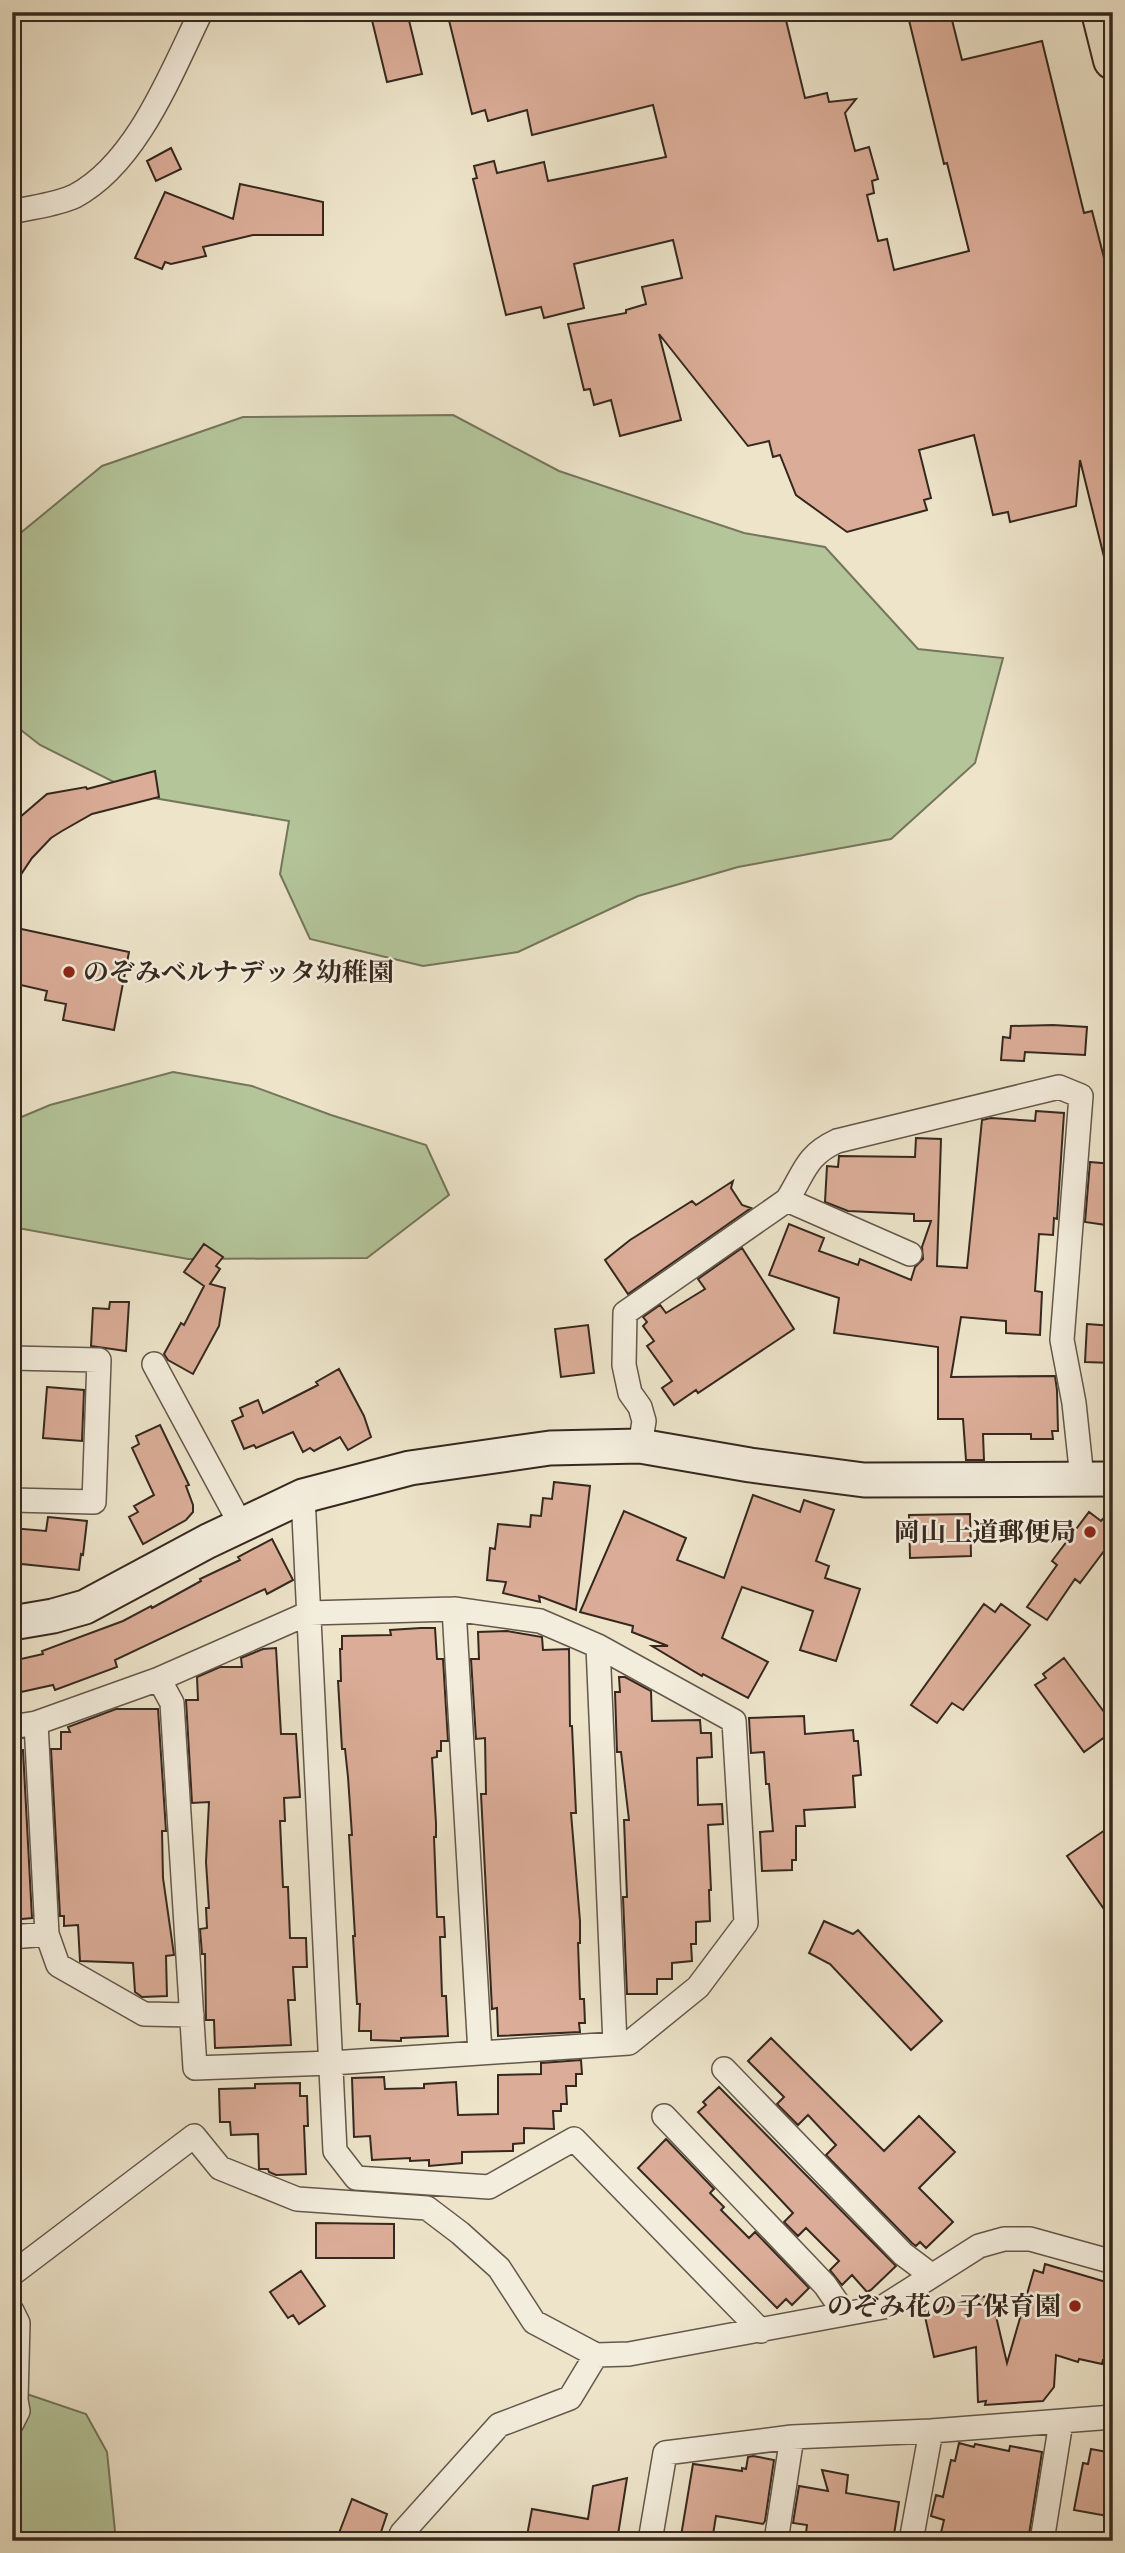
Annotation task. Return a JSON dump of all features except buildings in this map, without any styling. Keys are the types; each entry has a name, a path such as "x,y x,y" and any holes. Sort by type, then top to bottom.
{"highway":[{"path":"1101,12 1113,60"}],"street":[{"path":"12,212 72,197 96,183 114,165 163,90 201,12"},
{"path":"12,1623 85,1607 303,1496 410,1468 550,1448 640,1446 750,1465 864,1480 1097,1478 1074,1403 1062,1340 1081,1096 1059,1087 838,1141 819,1150 807,1163 787,1200 625,1313 624,1366 631,1393 640,1407 644,1422 640,1446"},
{"path":"787,1200 910,1254"},
{"path":"12,1358 99,1360 94,1502 12,1500"},
{"path":"154,1364 242,1525"},
{"path":"303,1496 335,2151 356,2178 489,2187 574,2139 761,2331"},
{"path":"454,1609 480,2053"},
{"path":"12,1727 36,1723 159,1679 309,1613 454,1609 540,1621 598,1646 734,1721 746,1923 698,1987 629,2043 331,2063 195,2068 172,1703 159,1679"},
{"path":"598,1646 615,2044"},
{"path":"36,1723 47,1934 58,1965 144,2014 192,2015"},
{"path":"12,1937 47,1934"},
{"path":"724,2070 903,2254 931,2275"},
{"path":"664,2116 825,2286 845,2314"},
{"path":"12,2274 194,2136 220,2168 298,2199 427,2208 499,2268 534,2322 596,2356 629,2354 883,2307 979,2246 1004,2239 1030,2239 1113,2262"},
{"path":"12,2311 18,2323 18,2411 12,2423"},
{"path":"398,2541 402,2533 499,2425 570,2398 596,2356"},
{"path":"650,2541 665,2453 792,2437 931,2431 1113,2417"},
{"path":"1042,2541 1061,2421"},
{"path":"911,2541 931,2431"},
{"path":"776,2541 792,2437"}],"green space":[{"path":"453,415 559,471 744,533 825,547 918,649 1003,658 975,763 891,839 738,867 638,896 518,952 423,966 310,939 280,874 289,821 142,796 40,745 12,723 12,540 102,466 243,417"},
{"path":"173,1072 252,1086 426,1145 449,1195 367,1258 188,1259 12,1227 12,1121 50,1105"},
{"path":"12,2389 86,2414 107,2452 116,2541 12,2541"}],"place":[{"name":"のぞみベルナデッタ幼稚園","path":"69,972"},
{"name":"岡山上道郵便局","path":"1090,1532"},
{"name":"のぞみ花の子保育園","path":"1075,2306"}]}
